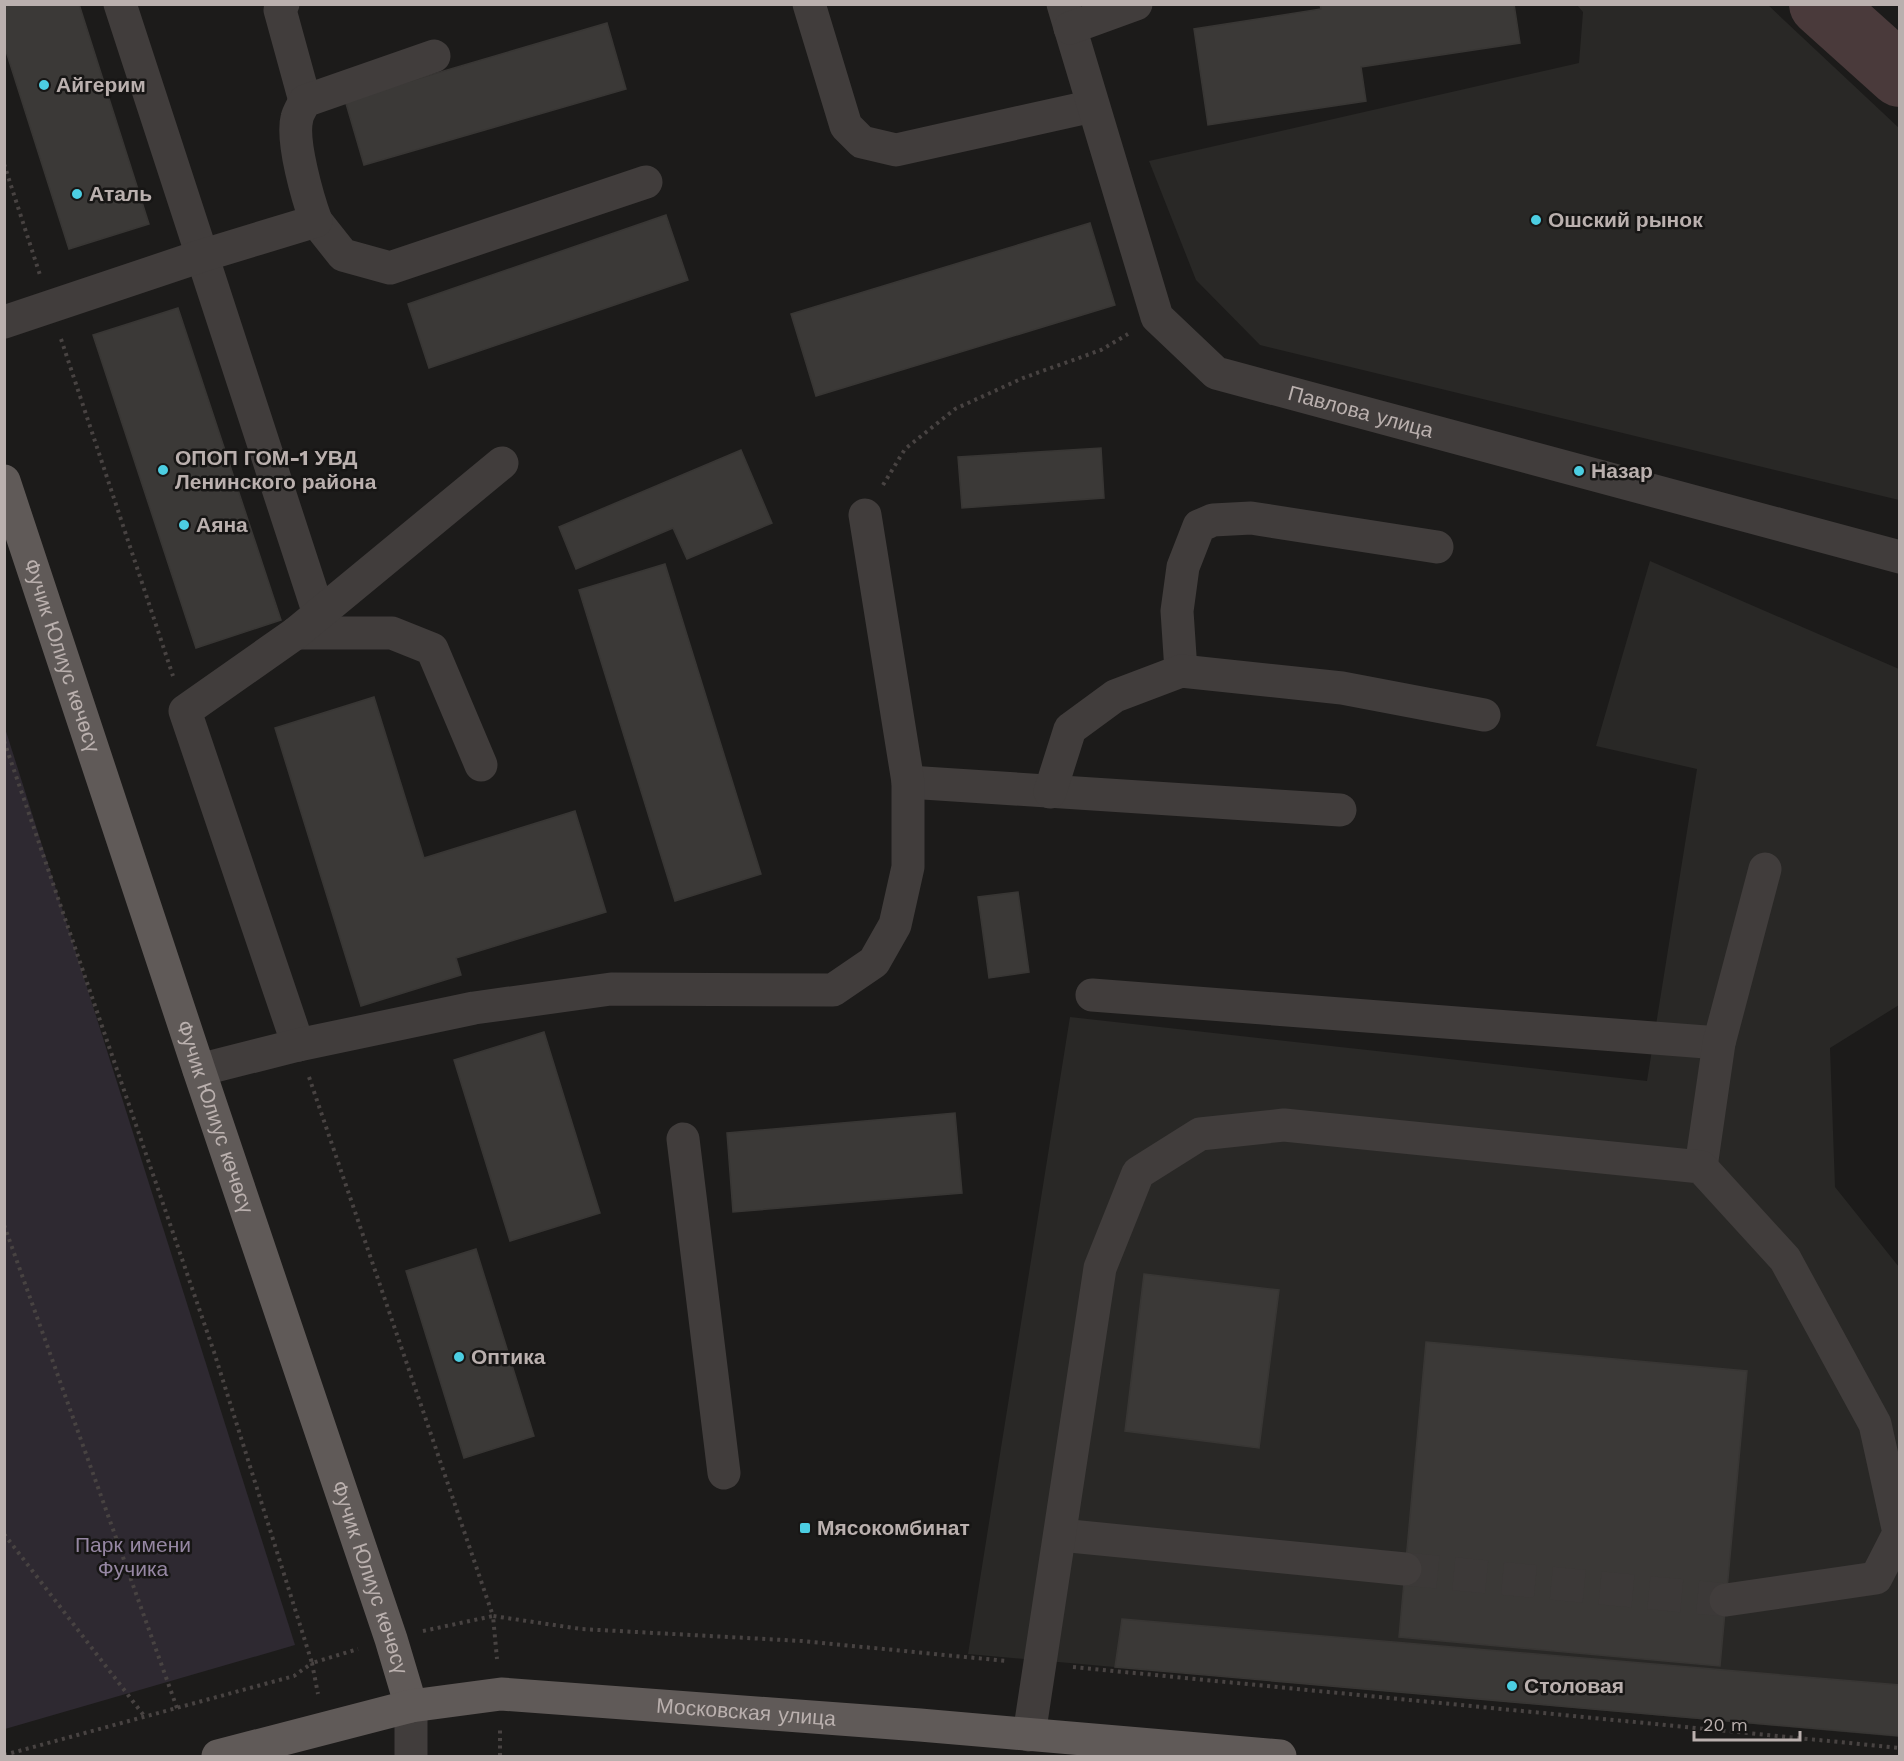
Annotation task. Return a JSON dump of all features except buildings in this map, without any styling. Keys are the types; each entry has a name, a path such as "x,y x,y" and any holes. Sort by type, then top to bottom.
{"main road":[{"name":"Фучик Юлиус көчөсү","path":"4,481 391,1639 411,1706"},
{"name":"Московская улица","path":"218,1756 411,1706 501,1694 1280,1756"}],"street":[{"path":"120,4 201,256 308,623"},
{"path":"283,4 280,10 305,101 296,119 297,147 310,202 316,221 343,255 390,268 646,182"},
{"path":"809,4 846,126 862,142 896,150 1093,106"},
{"path":"1066,16 1136,4"},
{"name":"Павлова улица","path":"1066,16 1157,317 1216,374 1899,557"},
{"path":"305,101 434,56"},
{"path":"4,322 201,256 316,221"},
{"path":"298,1045 185,711 308,623 502,463"},
{"path":"199,1070 298,1045 474,1008 611,989 833,990 874,962 894,925 908,867 908,782 865,515"},
{"path":"1181,671 1177,611 1183,567 1199,526 1214,520 1251,518 1437,547"},
{"path":"308,623 392,633 432,649 481,765"},
{"path":"1050,792 1070,729 1114,696 1181,671 1342,688 1484,715"},
{"path":"908,782 1340,810"},
{"path":"1701,1167 1719,1043 1765,869"},
{"path":"1092,995 1719,1043"},
{"path":"1029,1735 1100,1268 1138,1173 1200,1134 1284,1125 1701,1167 1785,1259 1875,1424 1899,1533 1876,1578 1726,1600"},
{"path":"683,1139 724,1473"},
{"path":"1059,1534 1406,1569"},
{"name":"Фучик Юлиус көчөсү","path":"411,1706 411,1756"}],"path":[{"path":"4,164 185,711"},
{"path":"865,515 905,449 955,409 1023,378 1101,350 1157,317"},
{"path":"4,741 214,1352 312,1663"},
{"path":"298,1045 493,1616"},
{"path":"4,1225 177,1708"},
{"path":"4,1534 145,1717"},
{"path":"4,1755 294,1676 312,1663 391,1639 493,1616 581,1629 802,1641 1899,1748"}],"shaded area":[{"name":"Ошский рынок","path":"1577,5 1768,5 1899,128 1899,500 1260,345 1196,280 1149,161 1579,63 1583,12"},
{"path":"1650,561 1899,669 1899,1005 1830,1048 1835,1187 1899,1267 1899,1737 968,1654 1070,1017 1647,1081 1697,769 1596,746"}],"green space":[{"name":"Парк имени Фучика","path":"4,725 295,1645 5,1729 4,1729"}],"waterway":[{"path":"1821,4 1900,75"}],"tunnel":[{"path":"1405,1569 1726,1600"}],"place":[{"name":"Айгерим","path":"44,85"},
{"name":"Аталь","path":"77,194"},
{"name":"Ошский рынок","path":"1536,220"},
{"name":"ОПОП ГОМ-1 УВД Ленинского района","path":"163,470"},
{"name":"Назар","path":"1579,471"},
{"name":"Аяна","path":"184,525"},
{"name":"Оптика","path":"459,1357"},
{"name":"Мясокомбинат","path":"805,1528"},
{"name":"Столовая","path":"1512,1686"}]}
